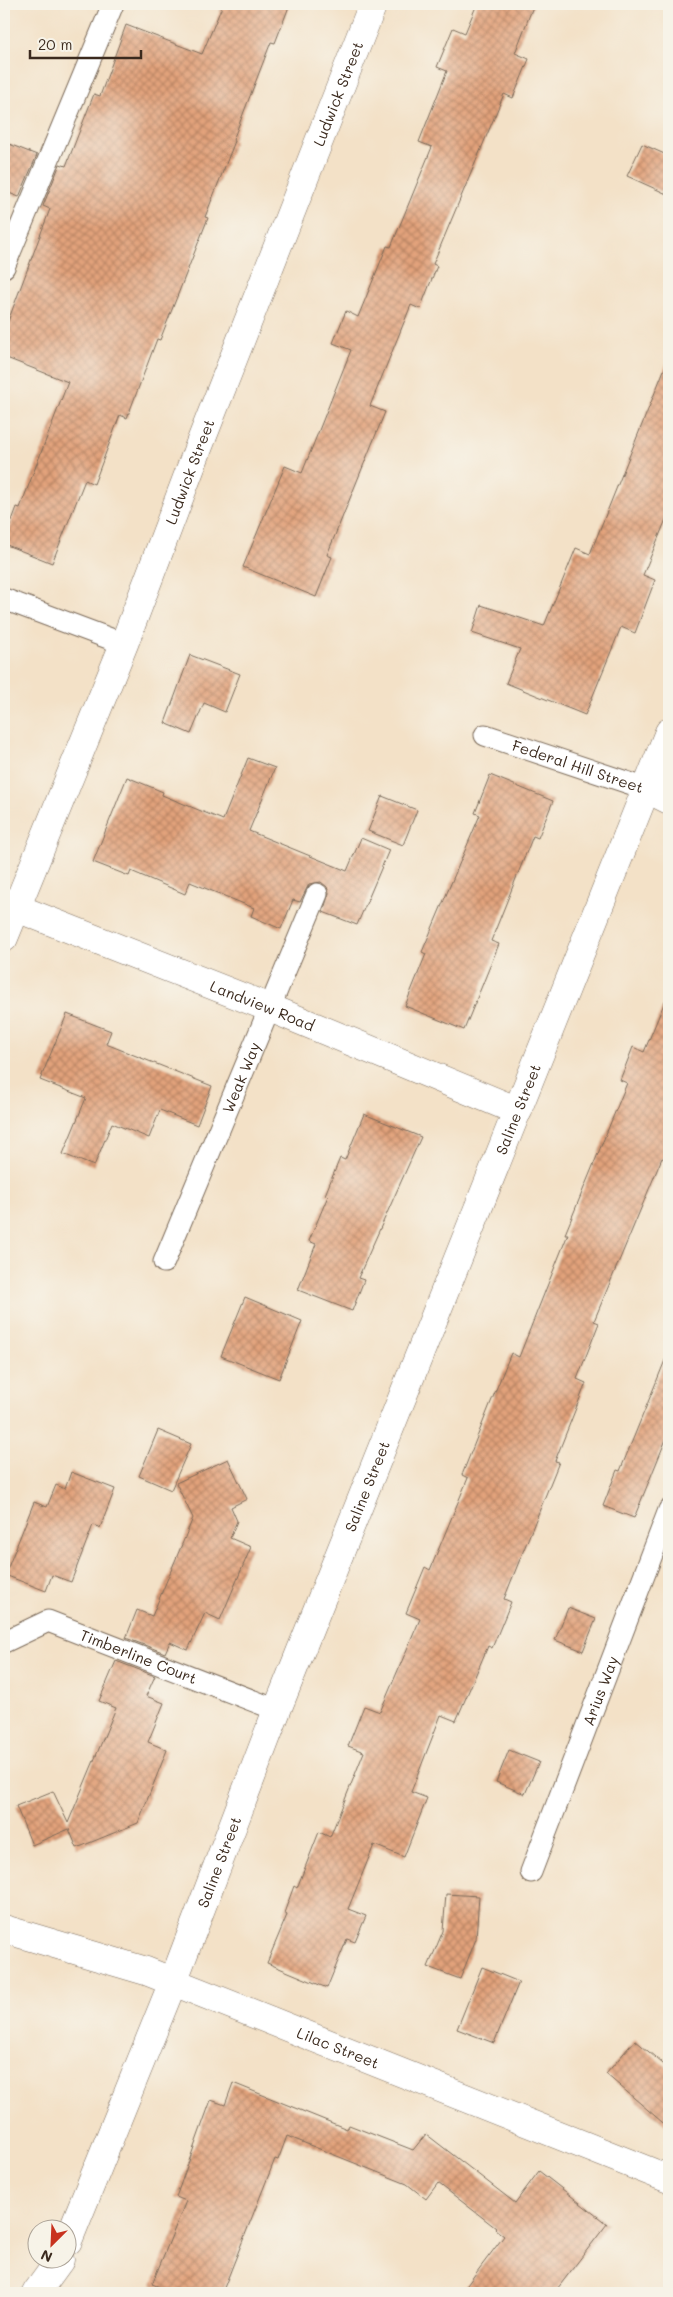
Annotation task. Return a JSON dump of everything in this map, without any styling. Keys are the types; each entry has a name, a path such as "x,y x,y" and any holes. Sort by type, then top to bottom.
{"street":[{"name":"Ludwick Street","path":"4,938 10,905 124,644 199,446 373,4"},
{"name":"Saline Street","path":"76,2220 174,1982 277,1710 518,1111 658,794 669,732"},
{"name":"Landview Road","path":"10,905 270,1008 518,1111"},
{"name":"Lilac Street","path":"4,1929 124,1964 174,1982 669,2179"},
{"path":"36,2293 53,2270"}],"lane":[{"path":"4,268 113,4"},
{"path":"4,599 124,644"},
{"name":"Federal Hill Street","path":"485,734 658,794"},
{"name":"Weak Way","path":"164,1262 317,894"},
{"name":"Arius Way","path":"531,1872 669,1510"},
{"name":"Timberline Court","path":"4,1642 48,1621 277,1710"}],"building":[{"path":"223,4 290,4 275,43 271,42 205,217 208,218 160,340 157,339 127,418 120,415 94,484 85,480 52,563 4,544 4,542 17,507 20,508 68,382 4,357 4,332 50,209 43,206 60,164 66,166 94,94 100,96 126,25 202,54"},
{"path":"477,4 534,4 515,53 529,59 513,98 504,94 433,264 437,266 420,309 411,305 370,406 385,412 327,555 332,557 316,597 243,567 285,466 302,473 351,350 333,343 346,311 358,317 387,246 391,247 432,147 419,142 447,71 437,67 453,28 465,33"},
{"path":"4,142 37,155 19,197 4,191"},
{"path":"642,144 669,156 669,195 627,176"},
{"path":"668,360 669,512 643,575 655,580 635,633 621,627 585,715 506,683 520,649 472,633 481,605 544,626 576,548 590,554"},
{"path":"190,655 240,674 225,712 204,703 191,734 165,723"},
{"path":"248,758 275,768 249,831 347,871 361,838 389,850 357,925 323,912 329,893 327,887 321,882 309,884 300,902 293,900 281,929 251,916 254,908 190,882 185,894 131,871 129,876 93,862 127,777 163,792 162,795 223,820"},
{"path":"490,775 553,801 538,838 533,836 491,941 499,944 464,1030 405,1006 426,954 422,952 480,815 475,813"},
{"path":"382,796 417,810 403,845 368,831"},
{"path":"668,994 669,1161 662,1158 594,1321 599,1323 577,1379 586,1383 555,1461 559,1462 504,1599 511,1602 492,1648 488,1646 456,1721 441,1715 411,1792 427,1798 404,1857 374,1845 348,1909 366,1916 355,1942 347,1939 327,1988 267,1963 287,1915 284,1913 294,1886 297,1888 319,1832 330,1837 364,1752 348,1746 364,1706 380,1712 420,1619 406,1613 425,1567 430,1570 468,1478 462,1475 511,1353 519,1357 568,1234 565,1234 627,1083 620,1080 633,1047 644,1052"},
{"path":"67,1014 111,1031 106,1044 212,1086 197,1125 160,1110 149,1138 112,1123 94,1166 63,1154 86,1098 40,1080"},
{"path":"364,1114 421,1137 358,1278 364,1280 352,1311 298,1290 316,1244 309,1241 328,1196 325,1195 340,1158 345,1160"},
{"path":"245,1297 302,1321 279,1379 221,1356"},
{"path":"668,1353 669,1432 634,1518 603,1506 617,1470 620,1471"},
{"path":"158,1430 191,1444 171,1490 139,1476"},
{"path":"228,1459 247,1499 231,1507 237,1521 230,1538 251,1547 220,1620 205,1613 188,1650 170,1642 165,1653 126,1638 137,1610 152,1616 193,1518 176,1483"},
{"path":"71,1472 115,1489 100,1528 93,1525 71,1582 52,1575 46,1591 5,1575 34,1502 47,1507 56,1485 65,1489"},
{"path":"568,1608 596,1619 583,1651 555,1640"},
{"path":"116,1661 155,1676 146,1696 164,1703 148,1742 167,1750 138,1823 77,1848 69,1829 32,1845 16,1806 53,1791 68,1823 116,1708 99,1701"},
{"path":"509,1750 539,1762 525,1794 496,1782"},
{"path":"446,1894 479,1896 476,1939 460,1979 428,1967 443,1931"},
{"path":"482,1967 519,1982 494,2043 457,2029"},
{"path":"635,2040 669,2069 669,2128 606,2074"},
{"path":"233,2083 347,2129 349,2125 413,2150 426,2134 515,2203 539,2171 607,2224 554,2293 461,2293 504,2236 496,2228 438,2183 426,2199 407,2184 287,2136 278,2160 275,2159 222,2293 175,2293 152,2284 186,2201 176,2197 211,2100 225,2105"}]}
